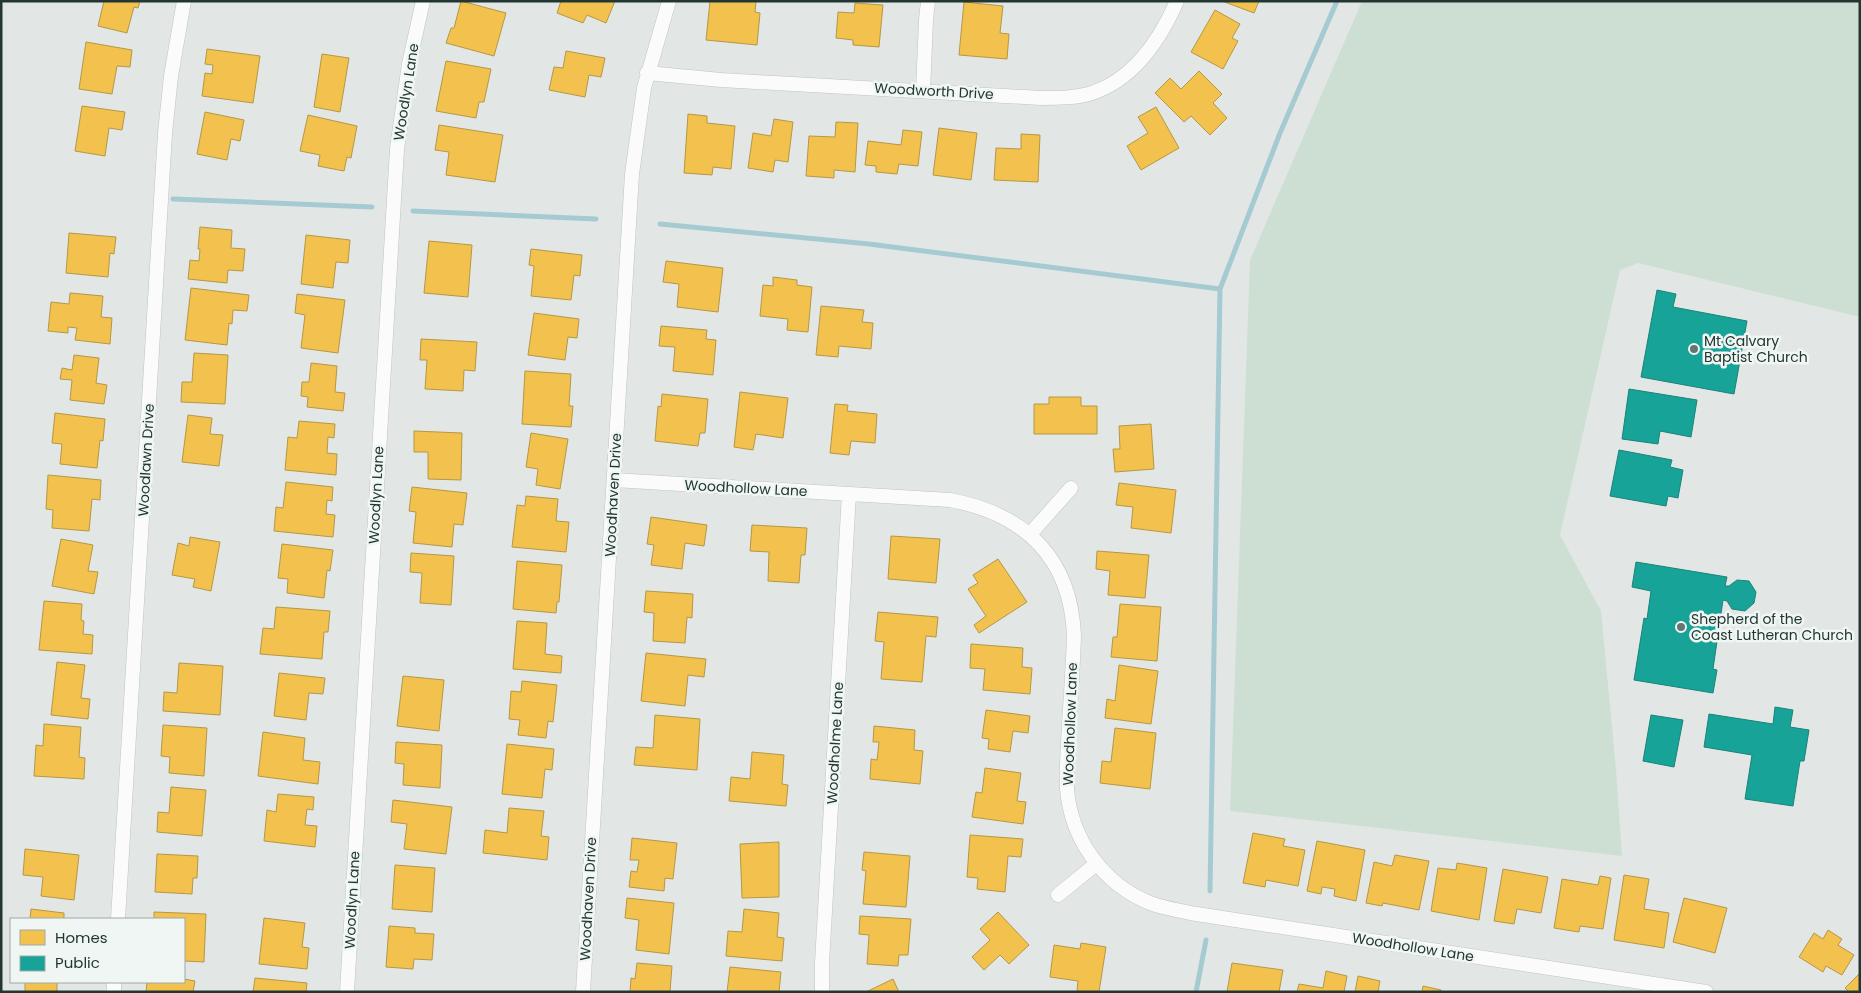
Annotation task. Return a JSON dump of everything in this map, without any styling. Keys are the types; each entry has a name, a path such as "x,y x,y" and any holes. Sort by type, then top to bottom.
{"street":[{"name":"Woodlawn Drive","path":"118,918 165,133 171,76 184,1"},
{"name":"Woodlyn Lane","path":"347,992 397,149 408,71 423,1"},
{"name":"Woodhaven Drive","path":"583,992 632,174 638,121 647,73 668,1"},
{"path":"923,91 928,1"},
{"name":"Woodworth Drive","path":"647,73 720,80 1042,98 1071,97 1092,93 1118,79 1149,51 1163,31 1177,1"},
{"name":"Woodhollow Lane","path":"614,480 939,499 962,503 1000,515 1030,534 1046,552 1058,571 1072,611 1074,636 1067,789 1076,827 1085,847 1096,864 1111,879 1129,892 1150,903 1173,910 1706,992"},
{"path":"1030,534 1071,488"},
{"name":"Woodholme Lane","path":"822,992 822,963 849,494"},
{"path":"1058,895 1096,864"}],"green space":[{"path":"1362,1 1860,1 1860,317 1638,263 1620,270 1560,535 1601,611 1622,856 1230,811 1250,260"}],"building: Homes":[{"path":"104,1 140,1 138,8 134,7 127,33 98,26"},
{"path":"461,1 506,13 494,56 446,43 451,28 454,28"},
{"path":"561,1 615,1 606,23 587,15 583,23 557,13"},
{"path":"710,1 756,1 755,12 760,13 757,45 706,40"},
{"path":"1222,1 1259,1 1254,13"},
{"path":"964,2 1003,6 1000,33 1009,34 1007,59 959,55"},
{"path":"855,3 883,5 879,47 853,45 853,40 836,38 838,12 854,13"},
{"path":"1215,10 1240,24 1232,38 1238,41 1223,69 1191,52"},
{"path":"86,42 132,50 130,67 117,66 112,94 79,89"},
{"path":"207,49 260,56 253,103 202,96 205,73 212,74 213,65 205,64"},
{"path":"566,51 605,58 601,77 589,75 585,97 549,90 554,67 563,68"},
{"path":"322,54 349,58 340,112 314,107"},
{"path":"446,61 491,69 484,102 479,102 476,118 436,111"},
{"path":"1199,71 1222,94 1213,103 1227,118 1210,135 1191,116 1184,122 1155,93 1170,78 1181,89"},
{"path":"82,106 125,112 122,130 109,128 105,156 75,151"},
{"path":"1156,107 1179,148 1141,170 1127,146 1148,133 1138,117"},
{"path":"205,112 244,120 240,141 231,139 227,160 197,154"},
{"path":"688,114 707,116 707,123 735,126 731,169 713,167 712,175 684,173"},
{"path":"308,115 357,126 351,158 347,157 344,171 318,166 320,155 300,151"},
{"path":"774,119 793,122 788,162 775,160 773,172 748,168 753,133 771,136"},
{"path":"836,122 858,123 855,172 834,170 834,178 806,176 809,136 835,137"},
{"path":"439,125 503,135 495,182 446,175 449,152 435,150"},
{"path":"939,128 977,133 971,180 933,175"},
{"path":"903,130 922,132 918,166 899,164 897,174 876,172 876,166 865,165 868,141 901,145"},
{"path":"1021,134 1040,135 1038,182 994,180 996,148 1021,149"},
{"path":"200,227 232,230 231,248 245,249 243,271 228,270 227,283 188,279 190,260 199,261"},
{"path":"69,233 116,237 114,254 110,253 108,277 66,273"},
{"path":"306,235 350,240 348,263 336,262 333,288 301,284"},
{"path":"429,241 472,245 468,297 424,293"},
{"path":"531,249 582,255 580,276 574,275 571,300 531,296 534,266 529,265"},
{"path":"666,261 723,268 718,312 677,307 679,284 663,282"},
{"path":"773,277 797,280 797,285 812,287 808,332 787,330 788,319 760,316 763,285 773,286"},
{"path":"191,288 249,295 247,311 233,310 232,324 229,323 227,345 185,340"},
{"path":"70,293 103,296 101,317 112,318 110,344 75,340 77,328 68,327 68,333 48,331 51,302 69,304"},
{"path":"297,294 345,300 338,353 301,348 305,315 295,313"},
{"path":"821,306 864,310 862,322 873,323 871,349 839,346 838,357 816,355"},
{"path":"534,313 579,319 577,338 568,337 565,360 528,355"},
{"path":"661,326 707,330 706,339 716,340 713,375 673,371 675,347 659,346"},
{"path":"421,339 477,342 475,371 464,370 463,391 425,389 427,360 420,360"},
{"path":"194,353 228,355 225,404 181,402 182,382 192,382"},
{"path":"74,355 99,358 96,383 107,385 104,404 70,400 72,380 60,379 62,368 72,370"},
{"path":"311,363 337,366 335,392 345,393 343,411 307,407 308,397 301,396 302,382 309,382"},
{"path":"525,371 571,374 569,406 573,406 571,427 522,424"},
{"path":"740,392 788,398 783,438 756,434 753,450 734,447"},
{"path":"662,394 708,399 705,433 700,433 698,446 655,441 658,406 661,407"},
{"path":"1049,397 1081,397 1081,406 1097,406 1097,434 1034,434 1034,404 1049,404"},
{"path":"835,404 848,405 847,411 877,414 875,443 851,441 849,455 830,453"},
{"path":"55,413 105,419 103,441 100,440 97,468 60,464 62,444 52,443"},
{"path":"188,415 212,418 210,434 223,435 219,466 182,462"},
{"path":"299,421 335,424 334,438 328,437 327,453 337,454 336,475 285,470 288,437 297,438"},
{"path":"1151,424 1154,469 1115,472 1113,449 1120,449 1119,426"},
{"path":"414,431 462,433 461,480 428,479 428,452 414,452"},
{"path":"531,433 568,439 560,489 536,485 538,469 526,467"},
{"path":"48,475 101,480 100,500 92,499 89,531 52,528 53,510 46,509"},
{"path":"286,482 333,487 332,501 327,500 326,514 335,515 333,537 274,531 276,507 283,508"},
{"path":"1119,483 1176,490 1171,533 1131,528 1133,507 1116,505"},
{"path":"412,487 467,493 463,525 454,524 452,547 413,543 416,512 409,511"},
{"path":"526,496 558,499 556,521 569,522 566,552 512,547 517,505 525,506"},
{"path":"651,517 707,525 704,546 685,543 682,569 651,565 654,545 647,544"},
{"path":"752,525 807,528 805,555 801,555 799,583 768,581 769,552 750,551"},
{"path":"891,536 940,539 936,583 888,579"},
{"path":"190,537 220,542 211,591 193,587 195,579 172,575 178,543 189,546"},
{"path":"61,539 93,545 88,571 98,572 94,594 52,586"},
{"path":"282,544 333,550 330,571 327,570 324,598 287,593 288,579 278,578"},
{"path":"1097,551 1149,555 1145,598 1108,595 1110,571 1096,569"},
{"path":"411,553 454,556 451,605 420,603 422,573 410,572"},
{"path":"998,559 1027,602 979,633 974,625 986,616 968,589 978,583 973,575"},
{"path":"517,561 562,565 559,602 557,602 556,613 513,609"},
{"path":"646,591 693,594 692,618 687,617 685,643 653,641 654,613 644,612"},
{"path":"44,601 82,604 81,620 84,621 83,634 93,635 92,654 39,650"},
{"path":"1120,604 1161,607 1157,661 1111,657 1113,637 1117,637"},
{"path":"276,607 330,611 328,632 324,632 322,659 260,654 263,628 274,629"},
{"path":"878,612 938,617 936,637 926,636 922,682 881,679 884,642 875,641"},
{"path":"517,621 547,623 545,654 562,656 561,673 513,669"},
{"path":"971,644 1023,648 1022,667 1032,668 1030,694 983,690 985,669 970,668"},
{"path":"646,653 706,659 704,677 688,675 685,706 641,701"},
{"path":"57,662 85,665 81,698 90,699 88,719 51,715"},
{"path":"179,663 223,666 220,715 163,711 164,692 177,693"},
{"path":"1119,665 1158,671 1151,724 1105,718 1107,699 1115,701"},
{"path":"279,673 325,678 323,694 309,693 306,720 274,716"},
{"path":"403,676 444,680 439,731 397,726"},
{"path":"522,681 557,685 553,722 548,721 546,738 518,735 520,720 509,719 511,691 521,692"},
{"path":"986,710 1030,716 1028,733 1013,731 1010,752 988,749 989,739 982,738"},
{"path":"655,715 700,719 697,770 634,765 636,747 653,748"},
{"path":"44,724 81,727 79,757 85,758 84,779 34,776 36,745 43,746"},
{"path":"163,725 207,728 204,776 169,773 170,757 161,756"},
{"path":"874,726 915,730 914,750 923,751 920,784 870,779 871,759 877,760 879,742 873,742"},
{"path":"1115,728 1156,733 1150,789 1100,783 1102,761 1111,762"},
{"path":"263,732 305,738 303,760 320,762 318,784 258,776"},
{"path":"396,742 442,745 440,788 403,785 404,764 395,763"},
{"path":"507,744 554,749 552,770 545,769 542,798 502,794"},
{"path":"752,752 784,755 782,784 788,785 786,806 729,801 731,777 750,779"},
{"path":"985,768 1021,773 1017,801 1026,802 1023,824 972,817 976,792 982,793"},
{"path":"171,787 206,790 202,836 157,832 158,812 169,813"},
{"path":"278,794 314,797 313,810 307,809 305,825 317,826 315,847 264,841 267,810 276,812"},
{"path":"393,800 452,807 446,854 404,849 407,824 391,822"},
{"path":"509,808 544,811 541,836 549,837 547,860 483,853 485,830 507,833"},
{"path":"1253,833 1285,839 1283,846 1305,850 1298,886 1266,880 1265,887 1243,883"},
{"path":"970,835 1023,839 1021,857 1008,856 1005,892 977,889 978,878 967,877"},
{"path":"632,838 677,843 673,879 665,878 664,891 629,887 631,871 637,872 639,860 630,860"},
{"path":"1317,841 1365,850 1356,901 1334,896 1335,889 1322,887 1321,894 1307,891"},
{"path":"779,842 779,897 742,898 740,844"},
{"path":"25,849 79,855 74,900 41,896 43,877 23,875"},
{"path":"864,852 910,856 906,907 863,904 866,871 862,870"},
{"path":"157,854 198,856 197,878 193,878 192,894 155,892"},
{"path":"1395,855 1429,861 1419,910 1383,903 1382,906 1366,903 1374,862 1392,866"},
{"path":"1457,863 1487,868 1479,920 1431,911 1438,868 1456,870"},
{"path":"395,865 435,868 432,912 392,909"},
{"path":"1503,869 1548,877 1541,913 1517,909 1514,924 1494,921"},
{"path":"1624,875 1649,879 1644,909 1669,913 1664,948 1614,940"},
{"path":"1600,876 1611,878 1603,929 1580,926 1579,932 1554,928 1562,879 1598,885"},
{"path":"627,898 674,903 669,954 636,950 639,920 625,918"},
{"path":"1684,898 1727,908 1715,953 1673,942"},
{"path":"31,909 64,913 64,918 30,918"},
{"path":"744,909 779,913 777,937 784,938 782,961 726,956 728,931 742,932"},
{"path":"154,912 206,914 204,962 185,961 185,918 154,918"},
{"path":"998,912 1029,945 1009,964 1000,955 984,970 972,957 990,940 980,929"},
{"path":"860,916 911,919 908,955 899,955 898,966 867,964 869,935 859,934"},
{"path":"264,918 305,923 302,947 309,948 307,969 259,964"},
{"path":"389,926 415,928 415,933 434,934 432,960 414,959 413,969 386,967"},
{"path":"1828,930 1842,939 1838,945 1854,955 1842,975 1826,966 1823,972 1799,957 1814,933 1823,939"},
{"path":"1081,943 1106,947 1099,992 1077,991 1078,981 1050,977 1054,945 1080,949"},
{"path":"637,963 672,966 670,992 630,992 631,978 635,979"},
{"path":"1232,963 1283,970 1279,992 1227,992"},
{"path":"730,967 781,972 779,992 727,992"},
{"path":"1326,971 1347,976 1344,992 1297,992 1299,984 1323,988"},
{"path":"1860,973 1860,992 1849,992 1845,988"},
{"path":"1358,976 1380,981 1378,992 1355,992"},
{"path":"255,978 307,983 306,992 253,992"},
{"path":"185,979 195,981 193,992 146,992 147,983 185,983"},
{"path":"893,979 899,992 866,992"},
{"path":"25,983 57,983 57,992 25,992"},
{"path":"1423,986 1441,990 1441,992 1422,992"}],"building: Public":[{"name":"Mt Calvary Baptist Church","path":"1657,290 1676,294 1673,307 1747,321 1734,394 1641,377"},
{"path":"1629,389 1697,400 1691,437 1660,431 1658,444 1622,439"},
{"path":"1619,450 1672,460 1670,467 1683,470 1678,498 1668,496 1666,506 1610,496"},
{"name":"Shepherd of the Coast Lutheran Church","path":"1636,562 1727,577 1725,586 1729,586 1737,580 1749,581 1756,592 1754,603 1745,611 1732,609 1727,601 1723,600 1713,669 1717,670 1713,693 1634,680 1644,618 1647,619 1651,591 1632,587"},
{"path":"1775,707 1793,710 1790,727 1809,730 1804,761 1800,761 1793,806 1745,799 1752,755 1704,747 1709,714 1773,724"},
{"path":"1651,715 1683,720 1674,767 1643,761"}],"waterway":[{"path":"1210,891 1220,289 1280,133 1337,1"},
{"path":"173,199 372,207"},
{"path":"413,211 596,219"},
{"path":"660,224 869,244 1220,289"},
{"path":"1196,992 1206,940"}],"place":[{"name":"Mt Calvary Baptist Church","path":"1694,349"},
{"name":"Shepherd of the Coast Lutheran Church","path":"1681,627"}]}
